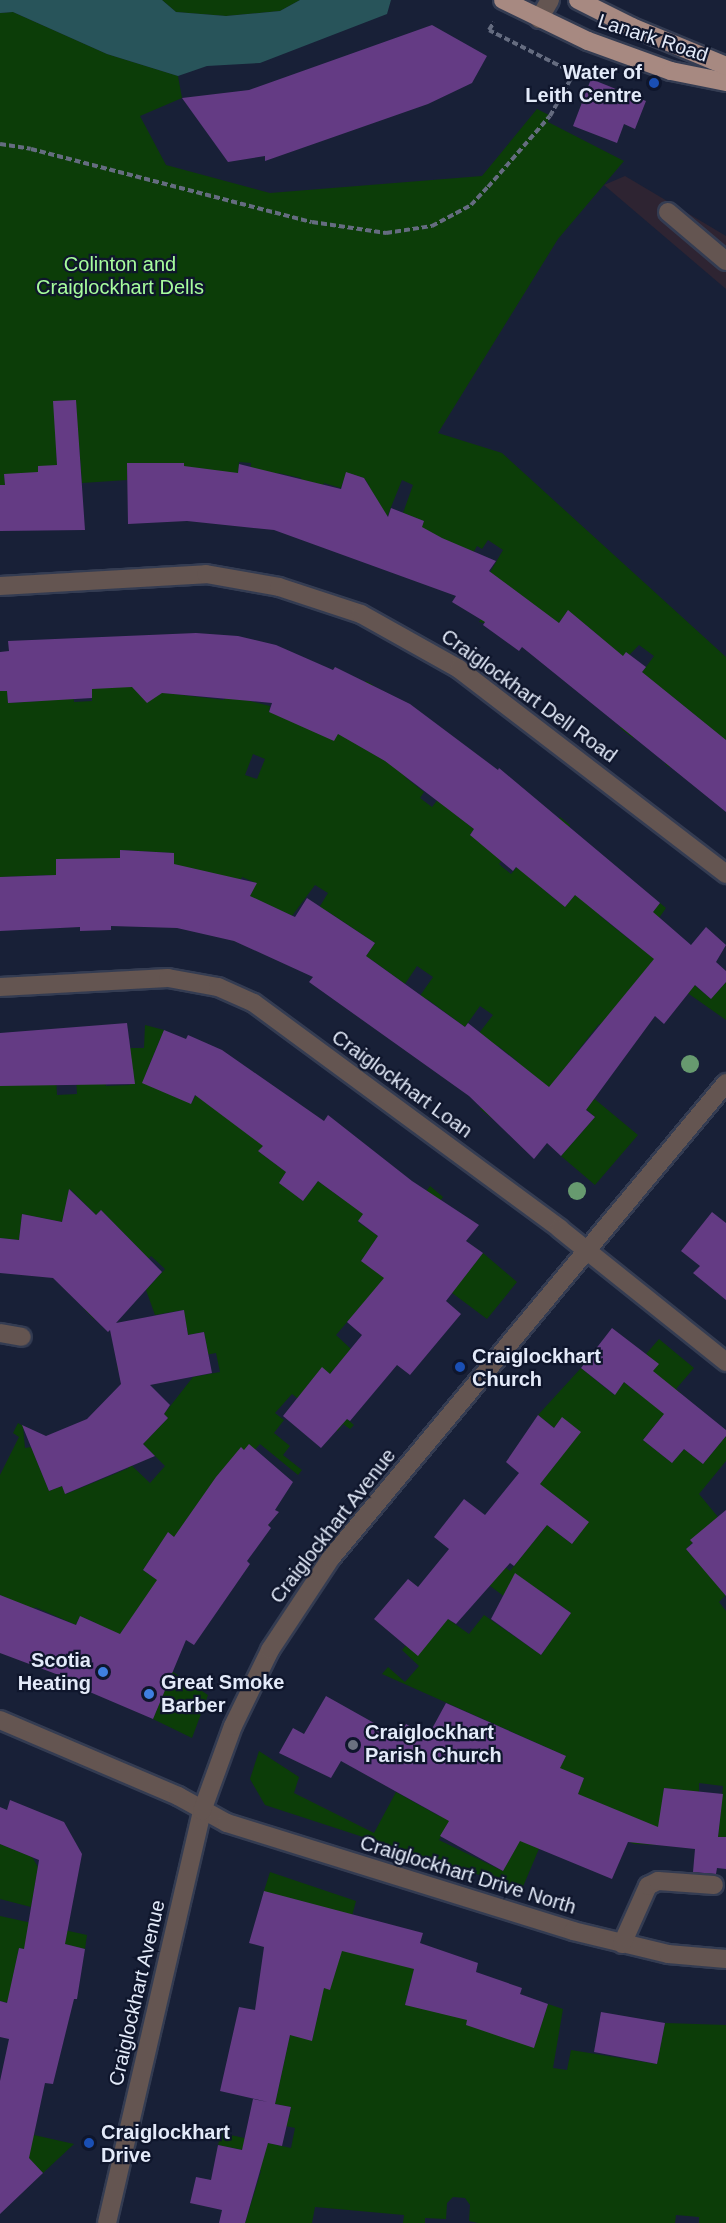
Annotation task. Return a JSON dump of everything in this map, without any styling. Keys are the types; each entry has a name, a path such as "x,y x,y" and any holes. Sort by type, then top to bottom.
{"main road":[{"name":"Lanark Road","path":"578,0 632,27 726,66"},
{"name":"Lanark Road","path":"504,1 539,19 671,71 726,82"}],"street":[{"path":"539,19 550,0"},
{"path":"668,212 726,261"},
{"name":"Craiglockhart Dell Road","path":"0,586 206,574 279,586 362,614 459,669 726,874"},
{"name":"Craiglockhart Loan","path":"0,987 168,978 236,994 314,1046 588,1251 726,1362"},
{"name":"Craiglockhart Avenue","path":"107,2223 202,1811 250,1687 308,1589 726,1083"},
{"path":"0,1333 22,1337"},
{"name":"Craiglockhart Drive North","path":"0,1720 178,1796 227,1823 622,1944 668,1954 726,1959"},
{"path":"622,1944 648,1886 657,1881 714,1885"}],"path":[{"path":"0,144 31,149 312,222 386,232 432,226 471,205 550,116 574,73 489,30 504,1"}],"shaded area":[{"path":"0,0 162,0 176,12 226,16 280,11 300,0 391,0 387,14 260,63 207,66 178,76 107,54 13,12 0,13"},
{"path":"625,176 726,236 726,289 604,185"}],"green space":[{"path":"162,0 300,0 280,11 226,16 176,12"},
{"name":"Colinton and Craiglockhart Dells","path":"13,12 107,54 178,76 182,98 140,116 166,165 270,193 482,176 537,109 549,115 548,122 624,161 558,239 438,433 502,453 726,657 726,739 718,749 669,767 665,764 701,720 669,694 633,738 620,728 653,686 640,675 654,656 639,645 599,686 598,635 568,611 551,633 479,622 491,601 478,593 503,550 488,540 482,549 477,546 472,555 420,529 424,521 403,513 413,485 402,480 370,559 362,506 369,485 364,478 352,474 345,477 341,488 324,483 311,540 299,488 301,478 278,473 245,527 251,463 239,462 238,477 189,521 183,463 127,463 127,480 82,483 79,444 56,445 57,465 38,467 41,508 4,474 5,485 0,485 0,13"},
{"path":"234,640 246,700 270,706 269,712 280,716 354,704 366,681 373,685 348,728 356,744 389,763 412,768 405,777 424,792 420,798 432,807 474,752 480,757 456,815 474,829 470,835 479,842 507,854 499,864 511,874 560,817 570,825 545,891 565,907 604,858 599,915 630,940 660,903 666,908 659,918 673,967 711,999 726,982 726,1020 679,987 628,1047 599,1024 570,1061 599,1085 591,1096 638,1135 595,1185 561,1156 595,1117 563,1089 519,1091 494,1120 480,1109 517,1061 498,1046 446,1076 493,1015 480,1006 465,1027 427,999 395,1042 390,1039 433,977 417,966 405,984 372,960 335,1000 375,943 327,911 287,960 328,893 315,885 292,916 256,899 236,942 230,939 256,883 242,877 231,900 172,923 174,853 121,850 117,923 56,859 57,927 51,928 49,875 0,877 0,691 7,691 8,703 41,701 73,687 74,702 92,701 92,686 138,687 139,694 146,700 158,692 224,700","holes":["253,754 265,759 257,779 245,775"]},
{"path":"145,1025 164,1030 146,1073 191,1104 209,1071 265,1142 259,1152 278,1166 299,1155 279,1182 303,1201 318,1181 341,1198 372,1157 364,1213 358,1222 378,1236 361,1261 398,1279 361,1306 336,1335 351,1349 330,1374 322,1368 307,1386 354,1425 350,1429 343,1424 338,1431 292,1394 275,1413 284,1420 274,1433 290,1446 283,1455 302,1470 298,1475 260,1444 250,1455 241,1448 217,1477 270,1522 268,1526 188,1546 168,1533 143,1570 168,1587 170,1670 208,1695 192,1738 153,1719 171,1675 97,1644 96,1623 80,1616 76,1625 35,1607 14,1655 29,1608 0,1595 0,1475 19,1437 13,1433 18,1423 23,1426 25,1448 31,1447 49,1491 62,1486 66,1494 129,1468 104,1439 150,1483 165,1466 143,1444 168,1418 164,1414 193,1377 220,1372 216,1353 118,1371 117,1364 207,1347 204,1332 188,1335 183,1310 155,1315 146,1290 165,1269 151,1256 94,1319 84,1309 141,1251 101,1210 96,1215 70,1189 62,1222 22,1214 19,1240 0,1238 0,1086 56,1077 57,1095 77,1094 73,1029 105,1074 106,1086 130,1085 129,1048 144,1048"},
{"path":"430,1186 443,1197 424,1223 462,1280 483,1253 517,1282 487,1319 388,1245"},
{"path":"659,1339 694,1368 676,1389 681,1393 643,1440 672,1463 684,1449 703,1464 726,1436 726,1461 699,1494 718,1517 686,1549 694,1558 701,1553 726,1595 719,1602 726,1611 726,1837 718,1837 723,1786 699,1783 699,1792 664,1788 658,1845 634,1844 568,1817 584,1778 571,1773 522,1889 265,1805 250,1779 259,1751 299,1777 294,1793 374,1833 396,1792 439,1816 453,1790 463,1796 439,1840 503,1871 566,1756 382,1674 388,1667 405,1682 419,1666 402,1650 430,1617 448,1619 469,1634 484,1615 541,1655 571,1613 541,1591 525,1612 462,1565 478,1545 510,1571 547,1525 572,1544 588,1522 539,1485 572,1442 538,1415 581,1368 614,1395 624,1382 636,1392 658,1364 646,1354"},
{"path":"0,1844 32,1857 38,1867 31,1907 0,1899"},
{"path":"270,1872 356,1901 352,1916 414,1969 405,2004 442,1989 534,2047 548,2004 563,2009 553,2068 567,2070 571,2050 657,2064 665,2023 726,2025 726,2223 699,2223 699,2217 676,2215 675,2223 478,2223 469,2221 470,2205 465,2198 453,2197 447,2203 446,2219 425,2218 425,2223 403,2223 404,2215 315,2207 312,2223 245,2223 261,2171 244,2167 248,2151 218,2145 221,2133 291,2148 295,2128 267,2122 289,2118 291,2107 275,2104 290,2035 312,2040 319,2010 264,1891"},
{"path":"0,1916 87,1935 85,1949 44,1939 41,1953 19,1948 12,1981 33,1986 28,2007 0,2001"},
{"path":"2,2116 36,2124 34,2135 74,2144 43,2173 24,2153"}],"building":[{"path":"432,25 487,56 472,83 428,104 265,161 265,156 228,162 182,98 249,90"},
{"path":"591,79 646,101 635,129 624,124 617,143 573,126"},
{"path":"76,400 85,530 0,531 0,485 5,485 4,474 38,472 38,466 57,465 53,401"},
{"path":"127,463 184,463 184,466 238,473 239,464 341,489 346,472 364,478 388,517 391,508 424,521 422,527 496,561 489,571 559,623 568,610 623,656 626,652 646,667 642,672 726,740 726,812 522,647 519,651 483,625 485,622 452,602 456,596 274,530 187,521 128,524"},
{"path":"196,633 238,636 276,645 333,670 335,667 410,704 498,770 499,768 660,903 653,912 691,945 706,927 726,945 716,962 726,971 726,982 711,999 695,985 664,1024 655,1016 586,1110 595,1117 561,1156 547,1143 534,1159 469,1096 309,982 313,977 234,941 177,928 111,926 111,930 80,931 80,927 0,931 0,877 56,875 56,859 120,858 120,850 174,853 174,864 257,883 250,896 295,917 307,898 375,943 366,956 465,1027 468,1023 549,1087 654,959 575,895 565,907 516,867 513,871 470,835 474,829 385,761 338,734 334,741 269,712 272,703 162,693 147,703 132,687 92,689 92,698 8,703 7,691 0,691 0,652 9,651 8,641"},
{"path":"127,1023 135,1084 0,1086 0,1033"},
{"path":"164,1030 186,1039 188,1035 222,1050 324,1121 328,1115 412,1181 479,1225 466,1241 483,1253 446,1301 461,1314 410,1375 397,1365 350,1421 347,1419 321,1448 283,1416 322,1367 330,1374 362,1335 347,1322 384,1278 361,1261 378,1236 358,1221 363,1214 318,1181 303,1201 279,1183 286,1172 258,1151 263,1146 195,1095 191,1104 142,1083"},
{"path":"69,1189 96,1215 101,1210 162,1272 116,1323 184,1310 188,1335 204,1332 212,1373 150,1385 170,1405 164,1414 168,1418 143,1444 155,1456 65,1494 62,1486 49,1491 22,1425 46,1436 87,1419 121,1384 110,1330 108,1332 53,1278 0,1273 0,1238 19,1240 22,1214 62,1222"},
{"path":"712,1212 726,1223 726,1300 693,1273 700,1266 681,1251"},
{"path":"612,1328 659,1364 653,1371 726,1430 726,1436 703,1464 684,1449 672,1463 643,1440 664,1414 624,1382 615,1395 581,1368"},
{"path":"538,1415 554,1428 562,1417 581,1432 540,1484 589,1522 572,1544 547,1525 514,1566 510,1563 456,1624 448,1619 418,1656 374,1619 408,1579 418,1587 449,1549 434,1537 464,1499 485,1515 519,1473 506,1462"},
{"path":"249,1444 293,1482 275,1510 279,1512 268,1525 271,1528 247,1561 250,1564 194,1645 186,1640 153,1719 78,1687 80,1683 0,1653 0,1595 76,1625 80,1616 120,1634 157,1580 143,1570 168,1532 174,1537 216,1477 241,1447 244,1450"},
{"path":"726,1510 726,1596 686,1549 693,1543 690,1540"},
{"path":"515,1573 571,1613 541,1655 491,1619"},
{"path":"326,1696 399,1737 406,1724 428,1736 446,1703 566,1756 560,1768 584,1778 578,1794 658,1827 664,1788 723,1794 718,1837 726,1837 726,1869 717,1868 716,1874 693,1872 695,1849 628,1842 612,1879 520,1841 503,1871 440,1836 449,1821 341,1761 331,1778 279,1753 293,1728 304,1734"},
{"path":"10,1800 64,1822 82,1854 65,1944 85,1949 77,1999 74,1999 53,2084 45,2083 29,2158 43,2173 0,2214 0,2081 9,2039 0,2037 0,2001 7,2003 19,1948 24,1949 39,1860 0,1844 0,1807 7,1810"},
{"path":"264,1891 423,1933 420,1943 478,1963 476,1972 522,1988 520,1994 548,2004 534,2048 466,2025 467,2020 405,2005 414,1969 342,1951 330,1990 324,1988 312,2041 290,2035 275,2104 291,2107 282,2146 268,2143 245,2223 219,2223 222,2210 190,2203 196,2177 211,2180 218,2145 242,2150 253,2099 268,2102 220,2091 239,2007 255,2010 264,1947 249,1943"},
{"path":"601,2012 665,2023 657,2064 594,2052"}],"place":[{"name":"Water of Leith Centre","path":"654,83"},
{"name":"Craiglockhart Church","path":"460,1367"},
{"name":"Scotia Heating","path":"103,1672"},
{"name":"Great Smoke Barber","path":"149,1694"},
{"name":"Craiglockhart Parish Church","path":"353,1745"},
{"name":"Craiglockhart Drive","path":"89,2143"}]}
